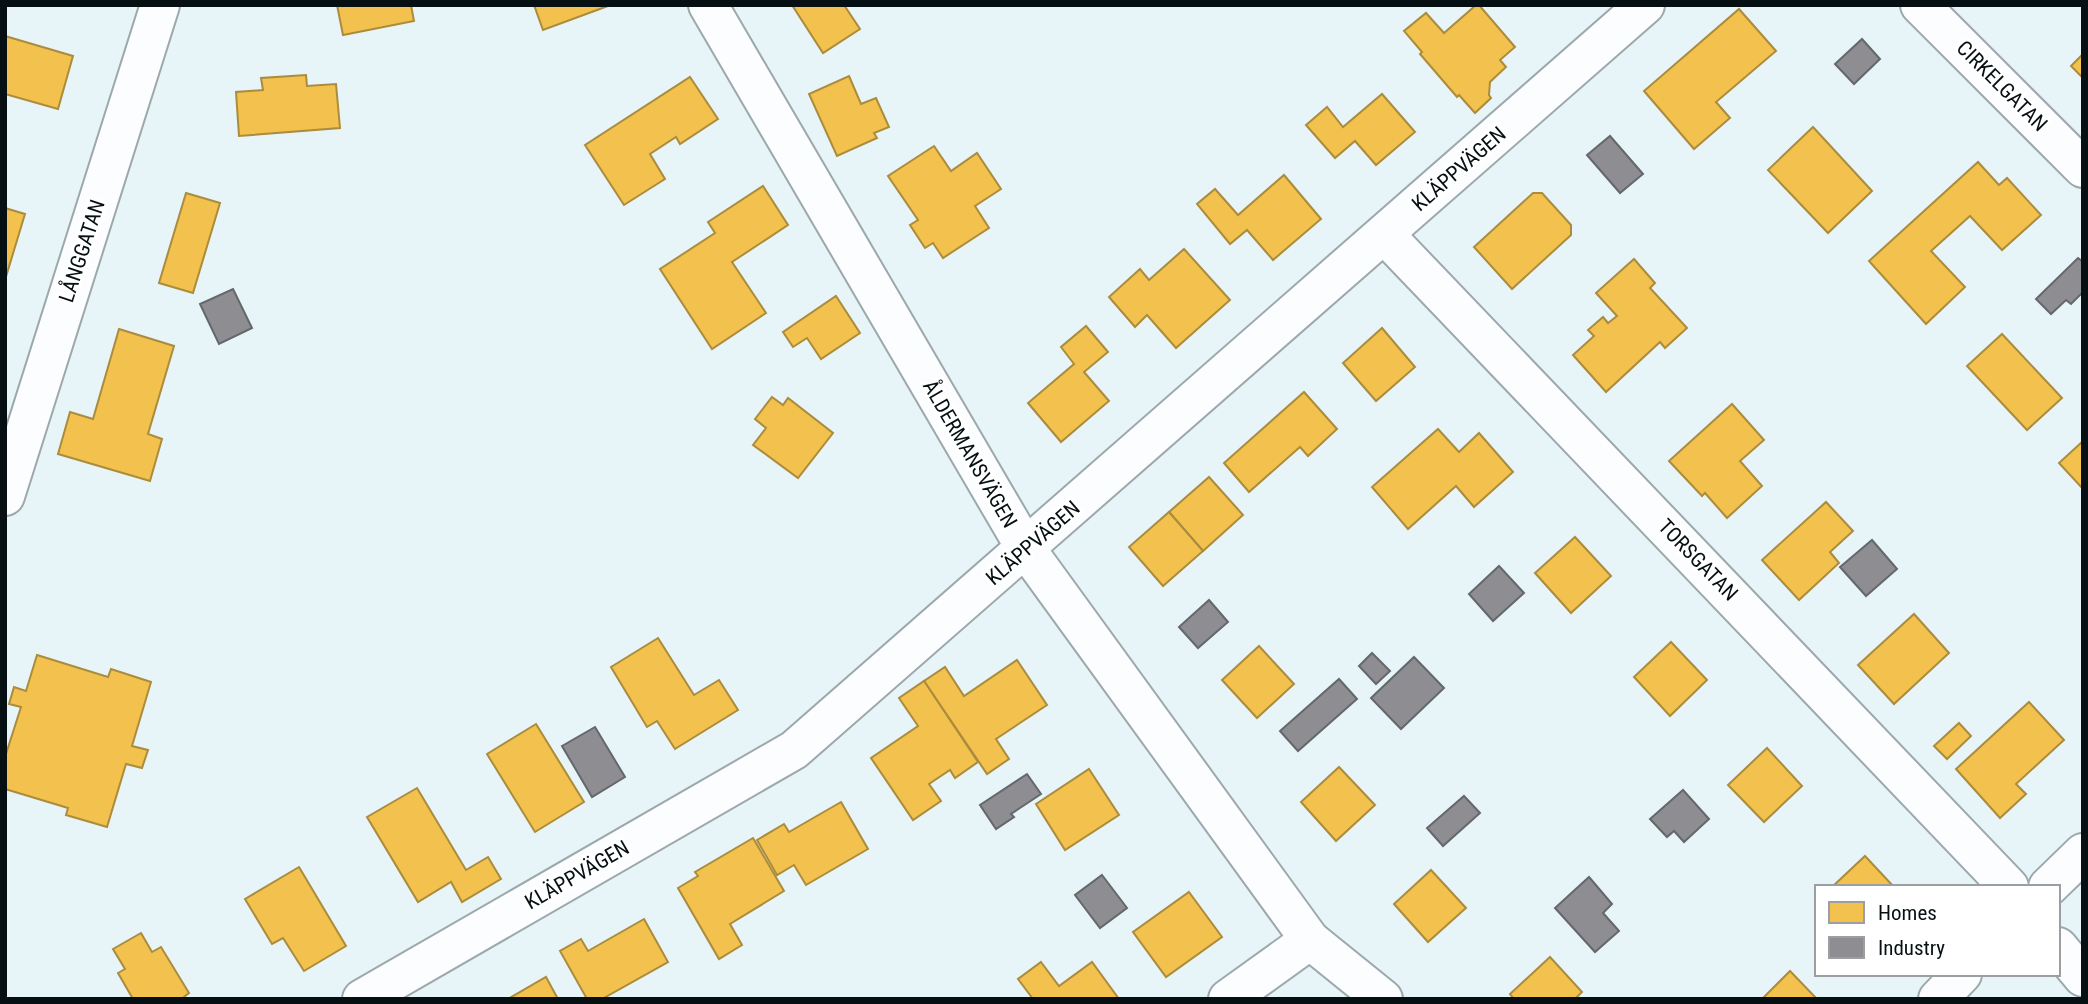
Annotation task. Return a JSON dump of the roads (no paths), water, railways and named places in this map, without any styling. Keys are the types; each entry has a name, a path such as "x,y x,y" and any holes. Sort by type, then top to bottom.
{"street":[{"name":"LÅNGGATAN","path":"5,496 160,5"},
{"name":"ÅLDERMANSVÄGEN","path":"708,5 1026,549 1310,940 1383,999"},
{"name":"KLÄPPVÄGEN","path":"362,999 794,750 1645,5"},
{"name":"CIRKELGATAN","path":"1920,5 2083,168"},
{"name":"TORSGATAN","path":"1385,234 2007,885"},
{"path":"2050,885 2083,853"},
{"path":"1228,999 1310,940"},
{"path":"2060,949 2083,977"},
{"path":"1938,999 1960,976"}]}
